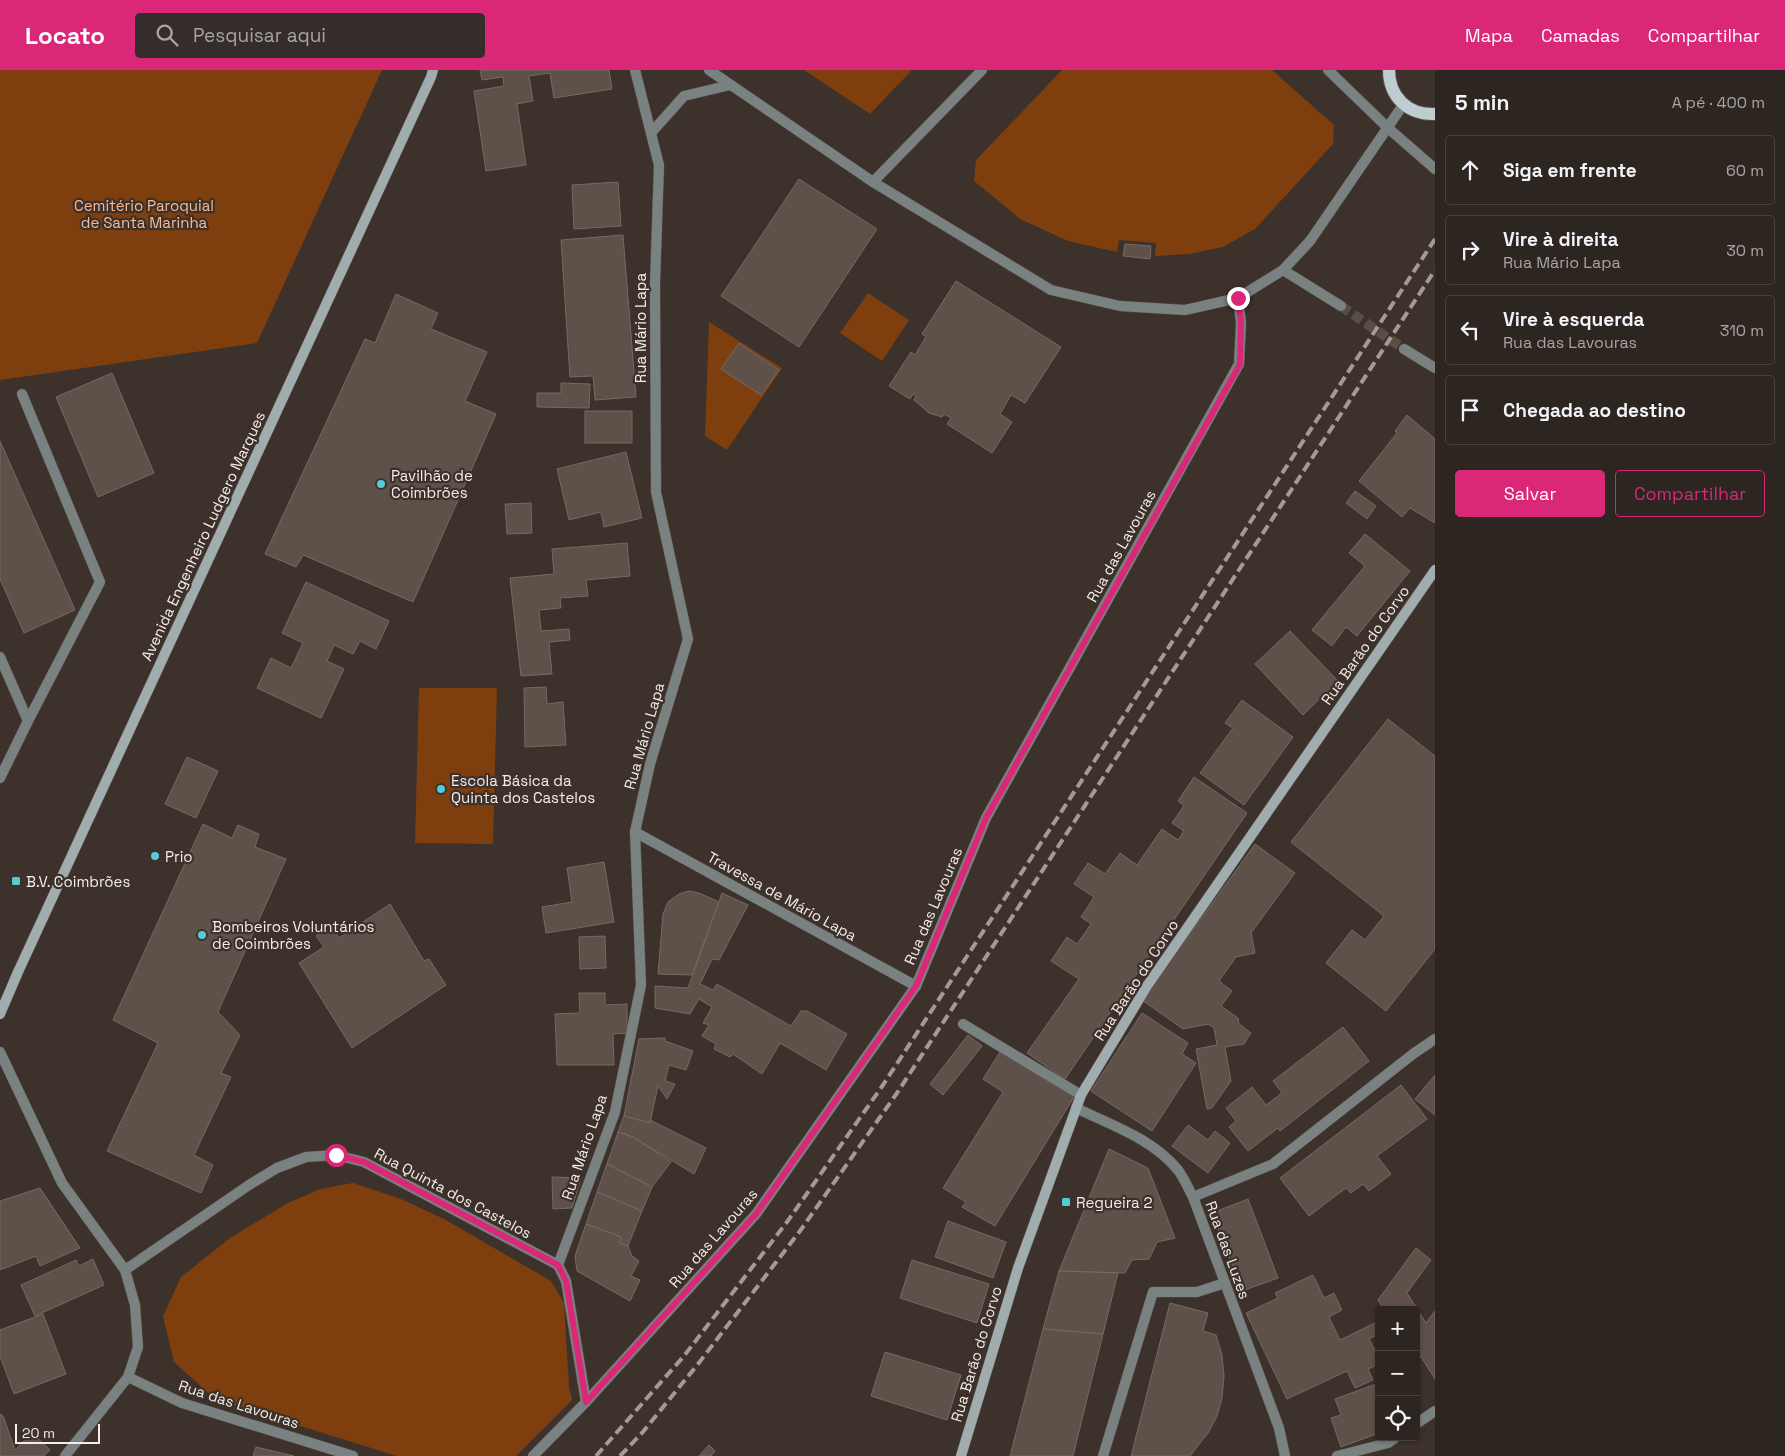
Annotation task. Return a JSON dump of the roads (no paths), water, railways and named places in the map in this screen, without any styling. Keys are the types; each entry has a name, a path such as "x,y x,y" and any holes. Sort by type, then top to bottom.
{"main road":[{"name":"Avenida Engenheiro Ludgero Marques","path":"0,1014 433,70"},
{"path":"1389,70 1389,80 1394,94 1403,105 1414,112 1435,114"},
{"name":"Rua Barão do Corvo","path":"961,1456 1018,1268 1081,1095 1146,986 1435,570"}],"street":[{"name":"Rua Mário Lapa","path":"558,1265 615,1112 641,985 635,832 650,764 688,639 656,492 655,283 659,165 635,70"},
{"path":"709,70 873,182 1051,290 1120,306 1185,310 1238,298 1283,270 1310,241 1403,105"},
{"path":"873,182 982,70"},
{"path":"1328,70 1388,128 1435,169"},
{"path":"651,133 684,96 730,85"},
{"path":"1283,270 1341,306"},
{"name":"Rua das Lavouras","path":"533,1456 586,1402 756,1214 916,986 986,818 1240,364 1241,323 1238,298"},
{"path":"1404,349 1435,368"},
{"path":"0,778 100,582 22,394"},
{"path":"0,657 28,721"},
{"name":"Travessa de Mário Lapa","path":"635,832 916,986"},
{"path":"963,1024 1081,1095"},
{"path":"1193,1197 1273,1164 1405,1060 1435,1039"},
{"path":"0,1052 62,1182 125,1270 135,1305 138,1347 128,1377 65,1456"},
{"name":"Rua das Luzes","path":"1076,1108 1160,1151 1179,1171 1193,1197 1279,1428 1285,1456"},
{"name":"Rua Quinta dos Castelos","path":"125,1270 277,1168 306,1157 336,1155 364,1162 558,1265"},
{"path":"558,1265 566,1281 586,1402"},
{"path":"1103,1456 1153,1292 1197,1292 1225,1283"},
{"name":"Rua das Lavouras","path":"128,1377 182,1403 353,1456"},
{"path":"1420,1421 1435,1411"},
{"path":"1337,1456 1391,1441"}],"tunnel":[{"path":"1341,306 1404,349"}],"railway":[{"path":"596,1456 684,1356 787,1222 883,1085 1435,239"},
{"path":"620,1456 642,1433 698,1364 800,1231 897,1093 1435,270"}],"place":[{"name":"Pavilhão de Coimbrões","path":"381,484"},
{"name":"Escola Básica da Quinta dos Castelos","path":"441,789"},
{"name":"Prio","path":"155,856"},
{"name":"B.V. Coimbrões","path":"16,881"},
{"name":"Bombeiros Voluntários de Coimbrões","path":"202,935"},
{"name":"Regueira 2","path":"1066,1202"}],"park label":[{"name":"Cemitério Paroquial de Santa Marinha","path":"144,214"}]}
